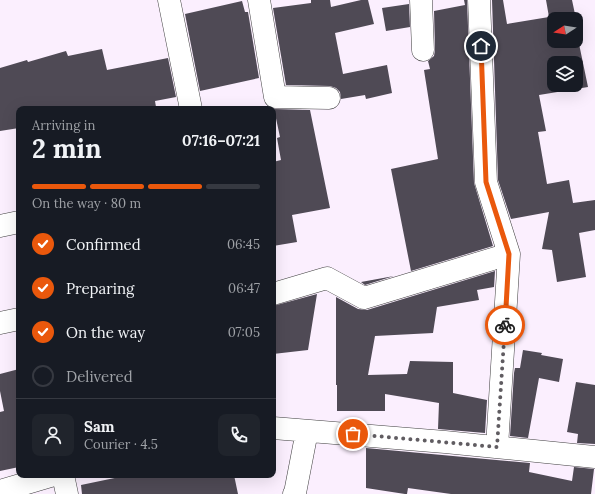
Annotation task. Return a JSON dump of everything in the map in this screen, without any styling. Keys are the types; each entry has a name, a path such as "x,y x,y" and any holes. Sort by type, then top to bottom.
{"street":[{"path":"169,0 190,106"},
{"path":"259,0 276,97 329,98"},
{"path":"421,0 423,50"},
{"path":"479,0 486,182 509,254 497,447"},
{"path":"0,226 16,223"},
{"path":"276,293 327,278 364,298 509,254"},
{"path":"0,323 16,320"},
{"path":"276,428 595,457"},
{"path":"294,494 296,493 307,431"},
{"path":"8,491 45,478"},
{"path":"64,478 67,494"}],"building":[{"path":"311,0 330,0 331,7 361,0 368,0 374,24 335,33 343,74 387,65 392,93 366,99 365,95 341,99 340,92 336,88 330,86 286,85 273,8 311,3"},
{"path":"464,0 467,0 474,183 493,246 411,271 391,169 438,159 424,70 430,69 428,61 434,56 434,11 465,5"},
{"path":"492,0 503,0 507,24 547,17 547,48 580,48 582,56 547,56 547,92 557,92 539,95 546,131 538,132 547,184 569,180 573,203 595,200 595,230 579,233 586,277 557,282 552,250 542,249 549,212 511,219 498,180"},
{"path":"546,0 572,0 575,12 548,12"},
{"path":"242,1 245,12 248,12 259,78 200,91 185,14"},
{"path":"409,4 410,27 386,31 382,8"},
{"path":"102,49 107,70 168,58 176,97 155,101 156,106 16,106 16,128 0,131 0,68 66,51 68,56"},
{"path":"583,63 588,87 583,88"},
{"path":"276,109 310,110 330,208 292,215 297,242 276,246 276,161 281,160 277,138 280,137 276,118"},
{"path":"495,271 494,287 477,290 479,300 437,307 433,333 375,336 368,375 407,374 410,361 453,362 453,393 487,400 485,433 438,429 439,403 385,394 385,411 337,411 336,297 358,309 367,310"},
{"path":"394,276 365,285 361,282"},
{"path":"317,294 308,350 276,354 276,305"},
{"path":"523,350 542,353 541,355 563,359 559,382 539,378 528,438 510,436 514,373 515,368 520,368"},
{"path":"16,370 16,468 0,471 0,412 4,411 0,391 0,374"},
{"path":"576,382 595,385 595,444 577,443 578,434 567,432"},
{"path":"366,448 530,463 529,472 572,481 574,467 594,469 591,494 451,494 408,488 407,494 405,494 366,488"},
{"path":"115,478 235,478 238,494 82,494 81,485"}],"way so far":[{"path":"353,434 497,447 505,325"}],"route":[{"path":"481,46 486,182 509,254 505,325"}]}
